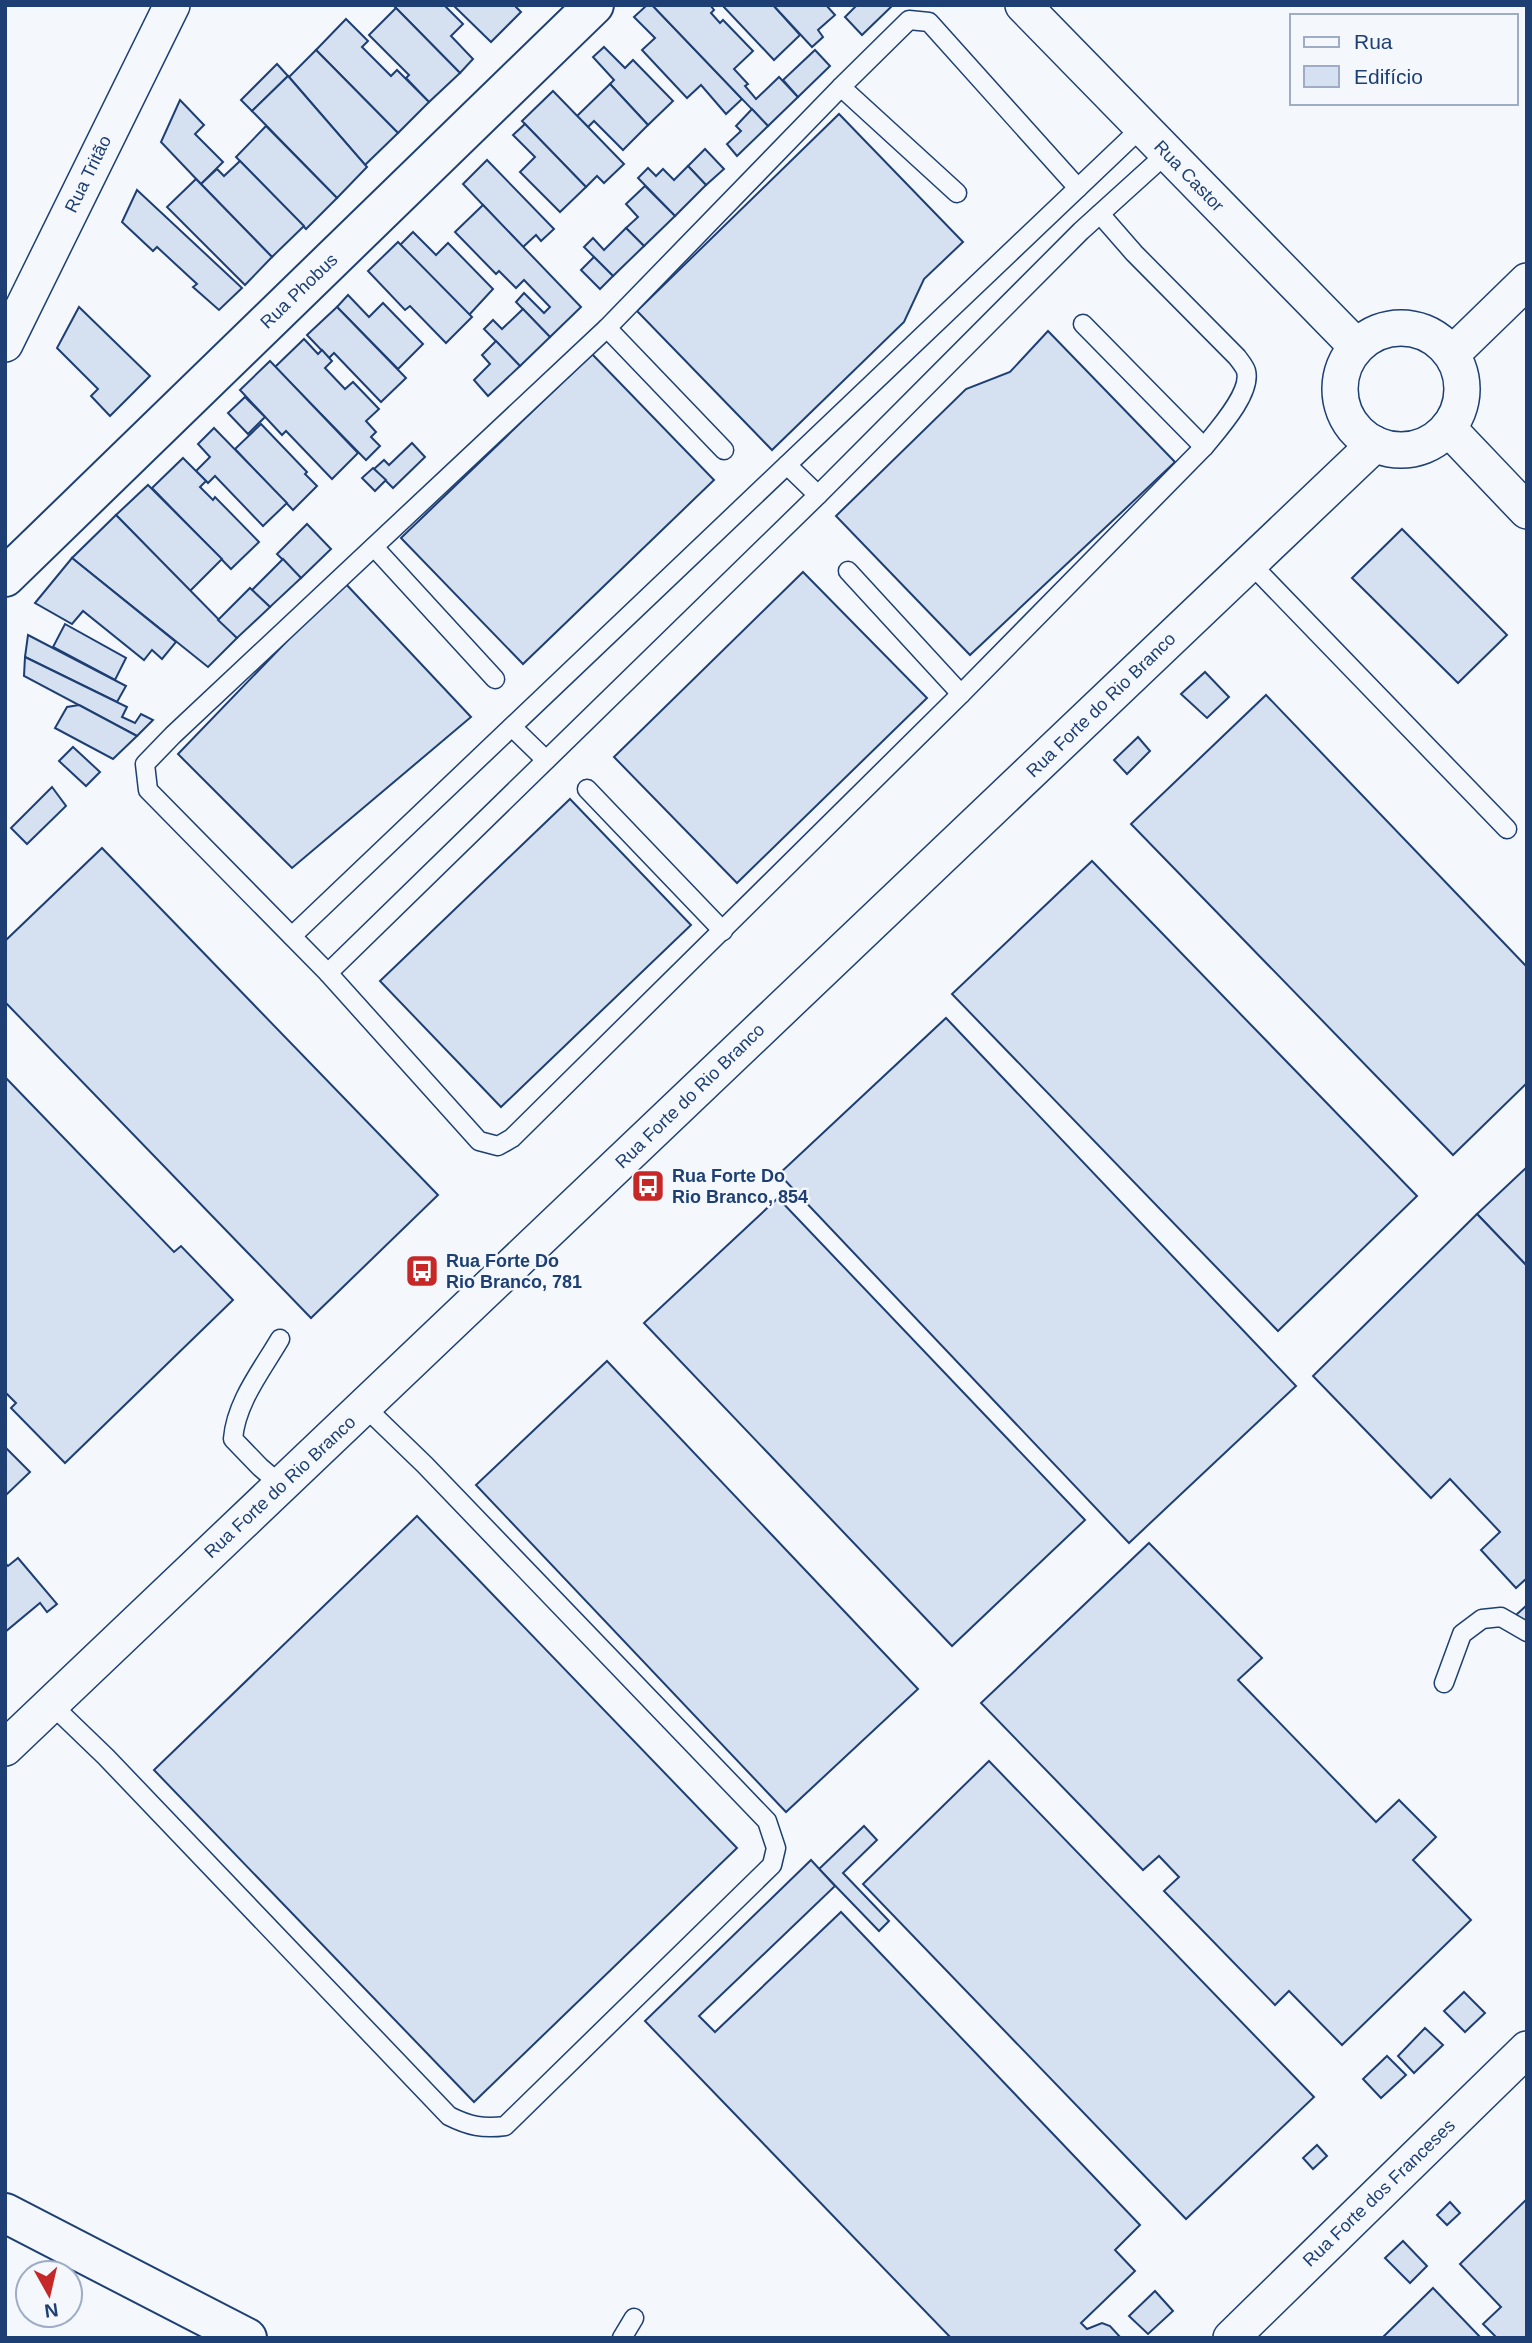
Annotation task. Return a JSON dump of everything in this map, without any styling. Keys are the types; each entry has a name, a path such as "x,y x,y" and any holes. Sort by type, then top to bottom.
{"street":[{"name":"Rua Tritão","path":"5,344 172,5"},
{"name":"Rua Phobus","path":"5,577 594,5"},
{"name":"Rua Castor","path":"1023,5 1356,346"},
{"path":"1452,354 1527,281"},
{"path":"1399,327 1419,330 1438,339 1452,354 1460,371 1462,391 1459,411 1448,428 1433,441 1414,448 1394,450 1375,444 1358,432 1346,416 1340,397 1341,376 1348,357 1356,346 1379,331 1399,327"},
{"path":"1448,428 1527,511"},
{"name":"Rua Forte do Rio Branco","path":"5,1748 1375,444"},
{"name":"Rua Forte dos Franceses","path":"1231,2338 1527,2049"},
{"path":"5,2213 247,2338"}],"lane":[{"path":"1078,188 929,22 909,20 607,328 145,764 148,790 328,972 479,1141 498,1146 512,1138 961,694 1204,447 1231,413 1246,386 1246,371 1237,357 1134,253 1100,214"},
{"path":"841,87 957,193"},
{"path":"292,936 1142,127"},
{"path":"328,972 818,495 1100,214 1166,154"},
{"path":"1083,324 1204,447"},
{"path":"607,328 724,450"},
{"path":"788,465 818,495"},
{"path":"374,547 495,679"},
{"path":"1250,563 1507,829"},
{"path":"848,571 961,694"},
{"path":"512,727 546,760"},
{"path":"587,789 723,931"},
{"path":"280,1339 243,1402 234,1423 233,1438 281,1485"},
{"path":"51,1704 106,1757 449,2116 484,2129 505,2126 772,1865 776,1848 767,1821 425,1465 365,1407"},
{"path":"1444,1683 1462,1634 1482,1619 1501,1617 1527,1632"},
{"path":"622,2338 634,2318"}],"building":[{"path":"393,5 444,5 463,24 451,36 473,59 460,73"},
{"path":"453,5 514,5 521,12 491,42"},
{"path":"647,5 652,5 742,99 726,114 701,85 687,98 642,50 655,38 634,17"},
{"path":"652,5 710,5 714,10 711,13 720,23 723,20 753,51 734,69 748,84 745,86 756,99 779,77 798,97 768,126"},
{"path":"722,5 773,5 800,35 774,60"},
{"path":"773,5 826,5 835,15 818,30 823,37 812,47"},
{"path":"857,5 893,5 862,35 845,17"},
{"path":"396,8 460,73 429,102 406,78 409,75 369,35"},
{"path":"346,19 368,41 362,47 391,76 397,70 429,102 398,133 316,50"},
{"path":"604,47 625,68 633,60 673,101 648,125 610,84 614,80 593,57"},
{"path":"316,50 398,133 365,165 289,77"},
{"path":"815,50 830,66 798,97 783,80"},
{"path":"277,64 288,76 252,111 241,100"},
{"path":"288,76 367,167 337,198 252,111"},
{"path":"610,84 648,125 623,150 594,121 588,127 577,116"},
{"path":"553,91 624,164 604,183 597,176 586,187 522,121"},
{"path":"180,100 204,125 195,134 223,162 201,184 161,142"},
{"path":"752,109 768,126 737,156 727,144 741,131 736,126"},
{"path":"839,114 963,242 924,279 904,322 772,450 637,311"},
{"path":"525,124 586,187 560,212 520,172 535,157 513,135"},
{"path":"266,126 337,198 306,229 236,157"},
{"path":"705,149 724,169 706,185 688,166"},
{"path":"487,160 554,229 541,241 536,235 523,247 463,184"},
{"path":"240,161 304,226 272,257 201,184 217,169 224,176"},
{"path":"688,166 706,185 675,216 638,178 648,168 656,176 663,169 674,180"},
{"path":"196,179 272,257 245,285 167,207"},
{"path":"645,186 675,216 644,246 626,228 638,217 626,204"},
{"path":"137,190 242,288 219,310 193,287 197,284 157,247 153,251 122,222"},
{"path":"483,205 581,307 550,337 516,302 524,293 544,313 550,307 524,280 516,288 499,271 496,274 455,232"},
{"path":"626,228 644,246 613,276 584,247 593,238 604,250"},
{"path":"413,232 436,255 448,243 493,289 469,315 400,245"},
{"path":"398,242 472,317 446,343 410,306 405,310 368,271"},
{"path":"594,257 613,276 600,289 581,270"},
{"path":"348,295 369,317 383,303 423,344 398,369 337,307"},
{"path":"79,307 150,376 110,416 91,396 98,389 57,348"},
{"path":"337,307 406,378 381,402 334,353 329,358 307,335"},
{"path":"523,309 550,337 520,366 484,329 493,320 502,329"},
{"path":"1048,331 1175,462 970,655 836,516 966,389 1010,372"},
{"path":"304,339 318,354 322,350 332,361 325,368 345,389 353,382 379,409 366,421 376,432 371,437 380,446 366,460 275,367"},
{"path":"496,341 520,366 488,396 474,380 490,364 482,355"},
{"path":"592,354 714,480 523,664 401,538"},
{"path":"270,361 358,453 332,479 286,431 282,435 240,390"},
{"path":"245,397 265,417 248,434 228,413"},
{"path":"261,424 317,486 293,510 235,449"},
{"path":"214,428 287,503 263,526 215,476 208,483 196,471 210,457 198,444"},
{"path":"412,443 425,457 393,488 374,469 384,460 389,465"},
{"path":"183,458 206,481 200,487 213,500 215,497 259,542 231,569 152,488"},
{"path":"373,468 386,480 375,491 362,478"},
{"path":"148,485 222,559 190,591 116,515"},
{"path":"116,515 237,638 208,667 72,558"},
{"path":"307,524 331,549 301,578 277,554"},
{"path":"1402,529 1507,635 1458,683 1352,578"},
{"path":"72,558 176,642 162,659 152,650 144,660 83,611 72,624 35,603"},
{"path":"283,559 301,578 270,607 252,590"},
{"path":"803,572 927,698 737,883 614,757"},
{"path":"344,582 471,717 292,868 178,754"},
{"path":"250,588 270,607 237,638 218,620"},
{"path":"65,624 126,658 115,680 53,647"},
{"path":"28,635 126,686 117,702 25,657"},
{"path":"25,657 127,707 122,717 135,723 141,714 153,720 137,736 24,676"},
{"path":"1205,672 1229,697 1207,718 1181,694"},
{"path":"1266,695 1527,967 1527,1083 1453,1155 1131,824"},
{"path":"79,705 137,736 113,759 55,728 67,707"},
{"path":"1138,737 1150,751 1127,774 1114,760"},
{"path":"73,747 100,772 86,786 59,761"},
{"path":"52,787 66,806 27,844 11,828"},
{"path":"570,799 691,925 501,1107 380,981"},
{"path":"102,848 438,1195 311,1318 5,1002 5,941"},
{"path":"1092,861 1417,1196 1278,1331 952,994"},
{"path":"946,1018 1296,1386 1129,1543 779,1174"},
{"path":"5,1077 174,1252 181,1246 233,1300 65,1463 11,1408 16,1403 5,1392"},
{"path":"1527,1167 1527,1266 1477,1214"},
{"path":"778,1198 1085,1520 952,1646 644,1323"},
{"path":"1477,1214 1527,1266 1527,1578 1516,1588 1481,1550 1500,1532 1450,1479 1431,1498 1313,1376"},
{"path":"607,1361 918,1689 786,1812 476,1485"},
{"path":"5,1447 30,1472 5,1496"},
{"path":"417,1516 737,1848 474,2102 154,1770"},
{"path":"1149,1543 1262,1658 1238,1680 1376,1822 1399,1800 1436,1837 1413,1860 1471,1920 1342,2045 1289,1991 1275,2005 1164,1891 1179,1877 1159,1856 1143,1870 981,1703"},
{"path":"18,1558 57,1604 47,1612 40,1603 5,1632 5,1563 8,1566"},
{"path":"1527,1605 1527,1626 1516,1615"},
{"path":"989,1761 1314,2097 1186,2219 863,1884"},
{"path":"864,1826 877,1840 843,1873 889,1921 879,1931 819,1869"},
{"path":"811,1860 835,1886 699,2016 715,2032 841,1912 1140,2225 1115,2250 1135,2271 1081,2323 1087,2329 1102,2323 1110,2326 1121,2338 951,2338 645,2021"},
{"path":"1464,1992 1485,2013 1465,2032 1444,2011"},
{"path":"1425,2028 1443,2045 1414,2073 1398,2056"},
{"path":"1387,2056 1406,2075 1381,2098 1363,2079"},
{"path":"1317,2145 1327,2156 1313,2169 1303,2158"},
{"path":"1527,2199 1527,2338 1497,2338 1483,2324 1501,2307 1460,2264"},
{"path":"1450,2202 1460,2213 1447,2225 1437,2215"},
{"path":"1403,2241 1427,2266 1410,2283 1385,2258"},
{"path":"1433,2288 1481,2338 1382,2338"},
{"path":"1155,2291 1173,2311 1148,2334 1129,2316"}],"place":[{"name":"Rua Forte Do Rio Branco, 854","path":"648,1186"},
{"name":"Rua Forte Do Rio Branco, 781","path":"422,1271"}]}
